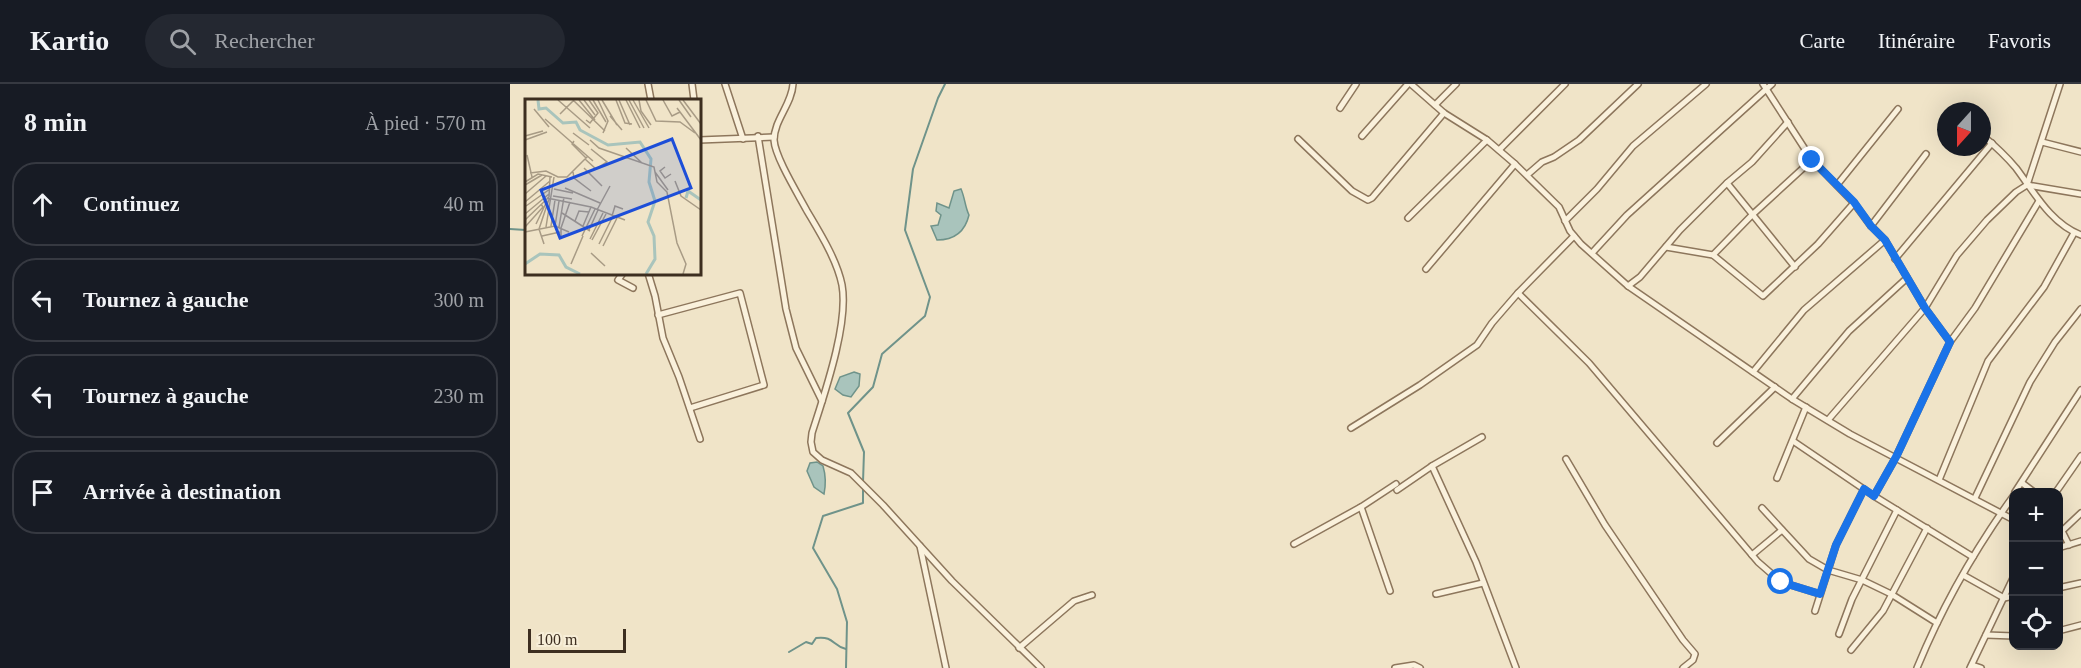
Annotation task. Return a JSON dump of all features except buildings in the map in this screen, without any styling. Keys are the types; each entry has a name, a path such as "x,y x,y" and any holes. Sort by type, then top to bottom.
{"street":[{"path":"648,84 651,99"},
{"path":"692,84 694,99"},
{"path":"726,84 743,139"},
{"path":"793,84 774,137 774,143 788,176 819,231 842,286 841,327 812,433 813,452 822,460 851,473 952,581 1041,668"},
{"path":"1340,108 1356,84"},
{"path":"1362,136 1409,84 1444,113 1487,140 1527,175 1559,207 1565,222 1575,236 1628,286 1792,399 2009,517"},
{"path":"1435,105 1456,84"},
{"path":"1499,150 1565,84"},
{"path":"1527,175 1542,162 1559,154 1579,140 1638,84"},
{"path":"1565,222 1597,189 1633,146 1706,84"},
{"path":"1592,253 1627,215 1765,87 1772,84"},
{"path":"1828,420 1925,308 1957,255 1987,220 2016,192 2027,185 2060,84"},
{"path":"1765,87 1812,160 1854,202 1871,226 1885,240 1925,308 1950,342"},
{"path":"1837,185 1898,109"},
{"path":"1298,139 1352,190 1368,200 1444,113"},
{"path":"1628,286 1640,277 1680,230 1727,183 1752,162 1788,122"},
{"path":"758,136 786,309 796,348 822,401"},
{"path":"700,140 774,137"},
{"path":"1408,218 1487,140"},
{"path":"2042,142 2081,152"},
{"path":"1895,259 1992,143 2015,168 2039,201 2057,220 2078,234 2044,287 1988,361 1939,480"},
{"path":"1871,226 1926,154"},
{"path":"1713,255 1752,214 1812,160"},
{"path":"1426,269 1515,164"},
{"path":"1727,183 1795,267"},
{"path":"2027,185 2081,194"},
{"path":"1874,496 1896,457 1950,342 1975,308 2039,201"},
{"path":"1666,247 1713,255 1762,296 1818,244 1854,202"},
{"path":"1351,428 1420,385 1477,345 1492,322 1518,293 1575,236"},
{"path":"1753,372 1804,310 1885,240"},
{"path":"622,274 618,280 633,288"},
{"path":"648,274 663,338 700,439"},
{"path":"1792,399 1849,332 1907,278"},
{"path":"658,315 740,293 764,385 690,408"},
{"path":"1518,293 1589,363 1752,555 1781,582 1820,594"},
{"path":"1975,498 2030,382 2055,342 2081,309"},
{"path":"1717,443 1775,387"},
{"path":"2018,488 2081,390"},
{"path":"1777,478 1806,407"},
{"path":"1294,544 1482,437"},
{"path":"1792,441 1874,496 1973,557"},
{"path":"2059,488 2081,456"},
{"path":"1566,459 1605,525 1683,640 1695,654 1694,660 1683,668"},
{"path":"1432,466 1483,583 1516,668"},
{"path":"2022,483 2029,488"},
{"path":"1815,611 1836,545 1864,489"},
{"path":"1917,668 1936,623 1973,557 2009,501"},
{"path":"1361,507 1390,591"},
{"path":"1762,508 1809,560 1828,570 1862,580 1891,594 1936,623"},
{"path":"1839,634 1862,580 1897,510"},
{"path":"2068,545 2063,530 2081,513"},
{"path":"1851,650 1883,611 1927,528"},
{"path":"1752,555 1782,530"},
{"path":"2063,546 2081,541"},
{"path":"920,546 945,668"},
{"path":"1963,575 2004,598 2009,597"},
{"path":"1436,594 1483,583"},
{"path":"2063,587 2081,583"},
{"path":"1981,668 1971,667 2009,586"},
{"path":"1019,648 1074,601 1092,595"},
{"path":"2063,630 2081,625"},
{"path":"1986,635 2009,636"},
{"path":"1395,668 1414,665 1420,668"}],"water":[{"path":"961,189 969,215 965,226 954,237 937,240 931,226 938,225 941,215 936,211 937,203 949,208 954,191"},
{"path":"854,372 860,374 859,386 851,397 835,389 840,377"},
{"path":"817,462 823,466 824,470 824,494 814,487 807,471 810,463"}],"waterway":[{"path":"863,482 864,452 848,413 873,387 882,354 925,316 930,297 905,230 913,169 945,84"},
{"path":"510,229 525,230"},
{"path":"846,668 847,622 837,589 813,548 823,516 863,503 863,488"},
{"path":"789,652 806,642 812,644 816,638 827,638 846,649"}],"route":[{"path":"1781,582 1820,594 1836,545 1864,489 1874,496 1896,457 1950,342 1935,324 1885,240 1871,226 1854,202 1812,160"}]}
